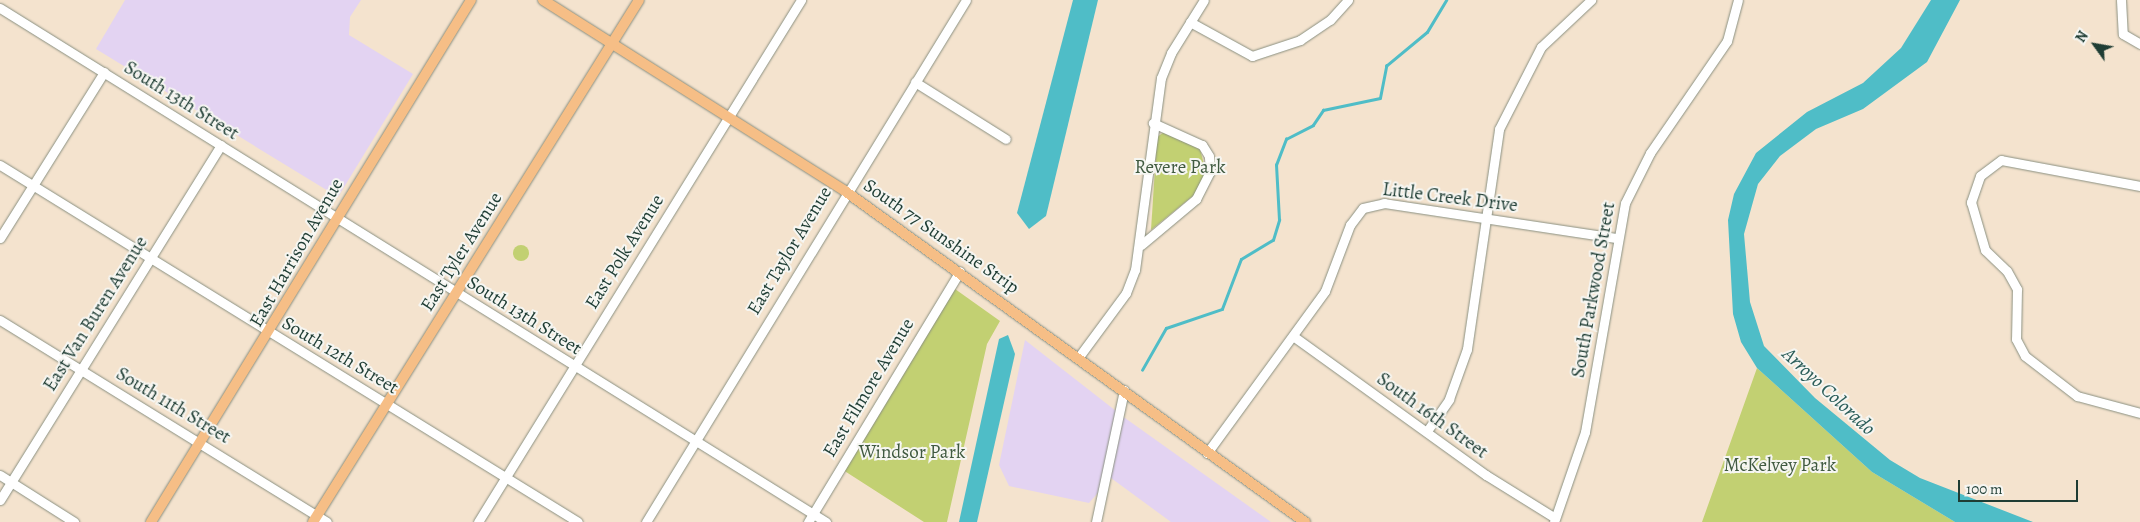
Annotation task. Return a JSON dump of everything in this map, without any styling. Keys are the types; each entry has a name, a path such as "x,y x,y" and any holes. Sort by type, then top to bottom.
{"main road":[{"name":"East Harrison Avenue","path":"151,522 270,333 338,216 471,0"},
{"name":"South 77 Sunshine Strip","path":"543,0 728,115 845,191 960,271 1304,522"},
{"name":"East Tyler Avenue","path":"315,519 639,0"}],"street":[{"name":"East Polk Avenue","path":"478,522 728,115 801,0"},
{"name":"East Taylor Avenue","path":"646,522 845,191 966,0"},
{"path":"1078,358 1126,294 1141,245 1153,123 1161,78 1190,22 1204,0"},
{"path":"1190,22 1252,56 1300,40 1330,20 1348,0"},
{"path":"1428,431 1450,399 1468,349 1499,129 1518,87 1541,47 1591,0"},
{"name":"South Parkwood Street","path":"1555,520 1585,432 1616,238 1635,177 1727,41 1738,0"},
{"path":"2121,0 2123,34 2140,44"},
{"name":"South 13th Street","path":"0,8 338,216 456,293 696,441 811,518 826,522"},
{"path":"0,238 104,72"},
{"path":"915,82 1006,139"},
{"path":"1141,245 1196,199 1210,172 1209,156 1202,145 1153,123"},
{"name":"East Van Buren Avenue","path":"0,500 221,145"},
{"path":"2140,186 2001,160 1980,176 1971,202 1985,250 2007,271 2017,290 2016,339 2025,356 2077,396 2140,413"},
{"name":"South 12th Street","path":"0,165 578,522"},
{"name":"Little Creek Drive","path":"1207,453 1325,292 1350,225 1363,208 1384,203 1616,238"},
{"name":"East Filmore Avenue","path":"811,518 960,271"},
{"name":"South 11th Street","path":"0,320 202,442 315,519 328,522"},
{"name":"South 16th Street","path":"1293,336 1428,431 1493,480 1555,520"},
{"path":"1096,522 1124,390"},
{"path":"0,475 74,522"}],"shaded area":[{"path":"125,0 361,0 350,17 349,35 413,74 338,197 96,49"},
{"path":"1025,340 1125,418 1271,522 1171,522 1111,478 1089,503 1009,486 999,465"}],"green space":[{"name":"Revere Park","path":"1164,132 1200,149 1206,172 1194,195 1151,230 1157,137"},
{"path":"521,245 527,247 529,253 527,259 521,261 515,259 513,253 515,247"},
{"name":"Windsor Park","path":"955,289 1000,321 987,344 947,522 924,522 843,470"},
{"name":"McKelvey Park","path":"1757,368 1872,472 1955,522 1702,522"}],"water":[{"path":"1073,0 1098,0 1046,216 1029,229 1017,213"},
{"name":"Arroyo Colorado","path":"1931,0 1960,0 1927,62 1863,109 1816,129 1780,156 1758,184 1744,234 1750,302 1764,346 1815,398 1890,460 1920,478 2033,522 1955,522 1872,472 1757,368 1741,342 1733,314 1728,220 1734,194 1756,153 1807,112 1863,83 1901,48"},
{"path":"1008,335 1015,354 977,522 959,522 999,339"}],"waterway":[{"path":"1142,370 1166,328 1222,309 1241,259 1273,240 1279,220 1276,165 1286,139 1313,125 1323,110 1380,98 1386,66 1427,32 1446,0"}]}
